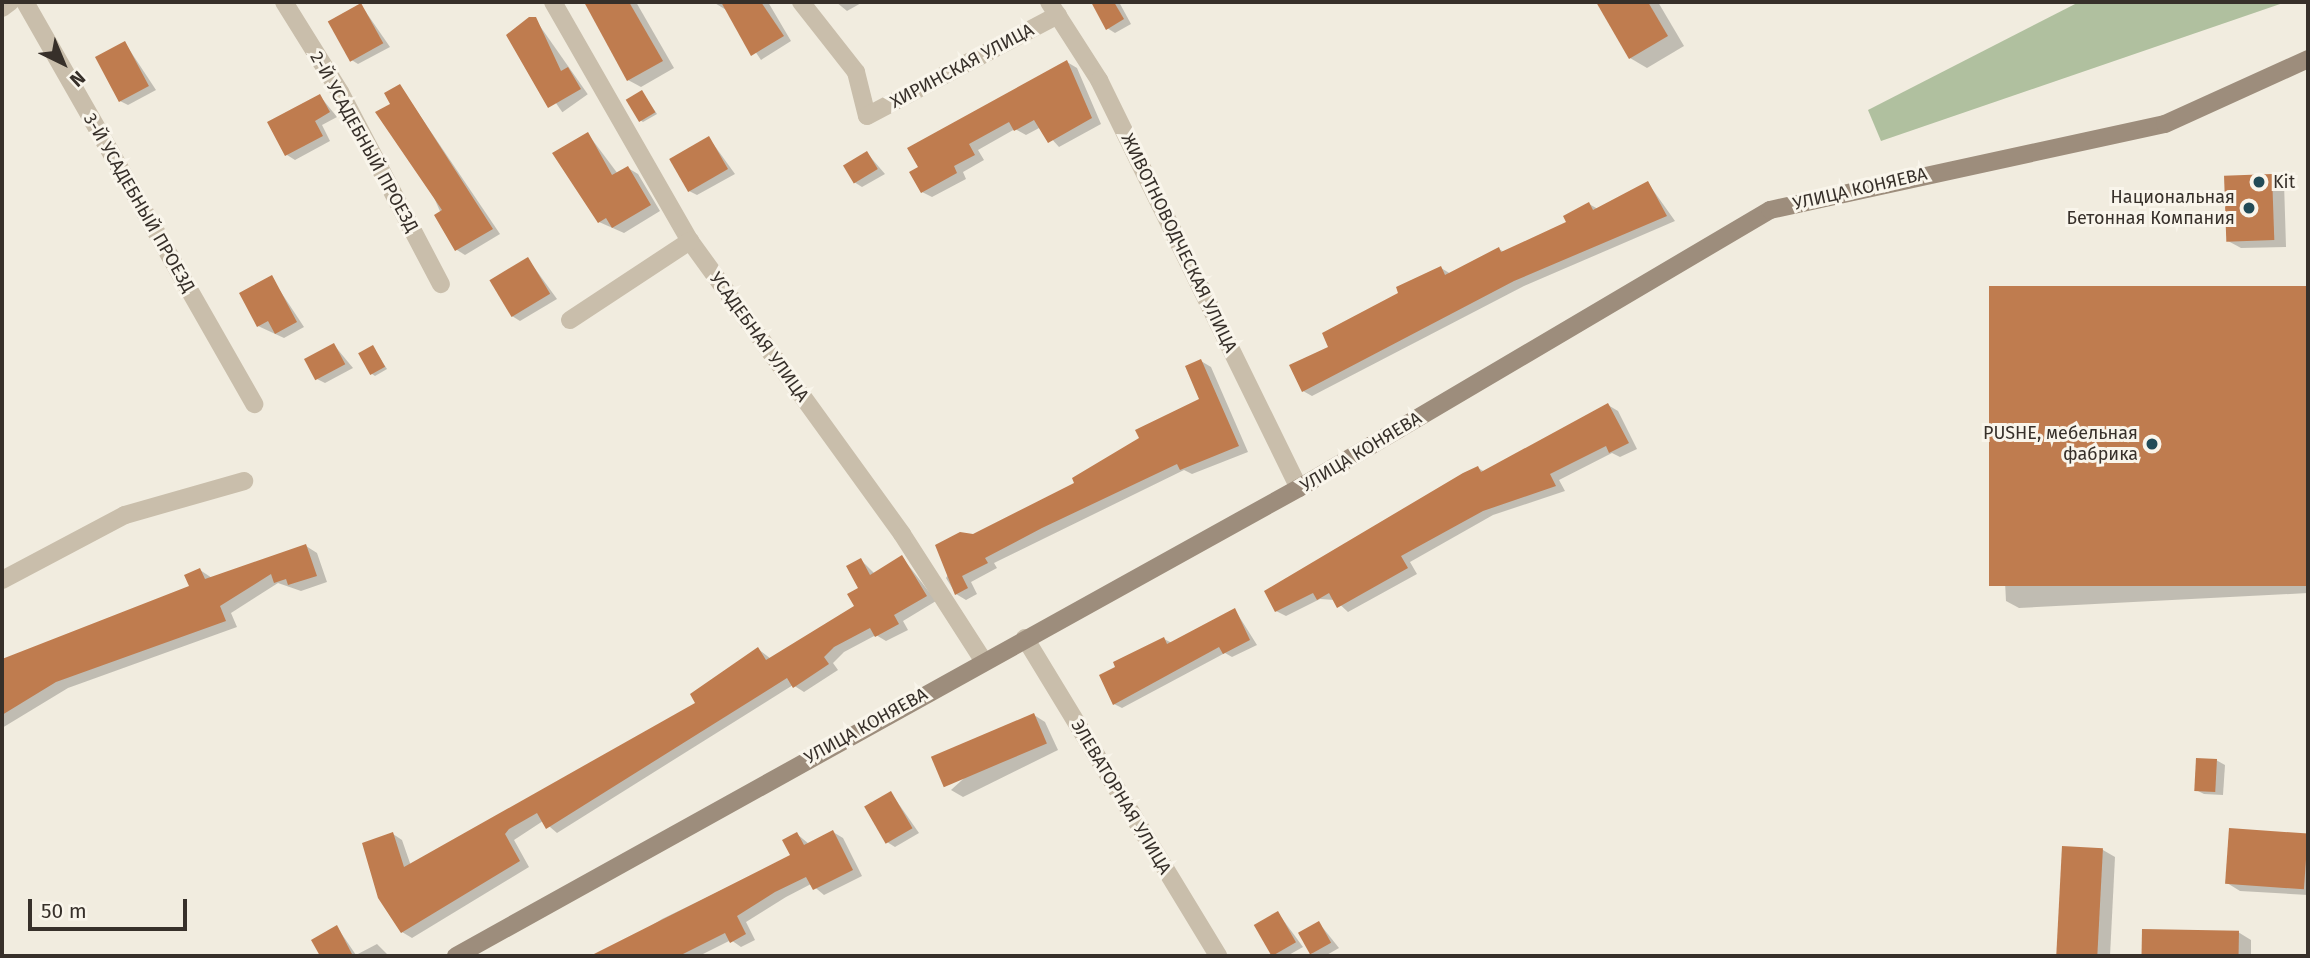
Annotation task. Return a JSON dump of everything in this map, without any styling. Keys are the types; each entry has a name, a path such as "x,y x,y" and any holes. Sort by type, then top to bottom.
{"street":[{"path":"2,8 10,2"},
{"name":"3-Й УСАДЕБНЫЙ ПРОЕЗД","path":"25,2 254,404"},
{"name":"2-Й УСАДЕБНЫЙ ПРОЕЗД","path":"284,2 340,92 441,284"},
{"name":"УСАДЕБНАЯ УЛИЦА","path":"553,2 690,241 902,534 983,660"},
{"name":"ХИРИНСКАЯ УЛИЦА","path":"801,2 856,72 867,116 1054,9"},
{"name":"ЖИВОТНОВОДЧЕСКАЯ УЛИЦА","path":"1054,9 1099,80 1299,488"},
{"name":"УЛИЦА КОНЯЕВА","path":"456,956 983,660 1299,488 1770,210 2165,124 2308,59"},
{"path":"570,320 690,241"},
{"path":"2,580 125,515 244,481"},
{"name":"ЭЛЕВАТОРНАЯ УЛИЦА","path":"1025,638 1218,956"}],"green space":[{"path":"2079,2 2286,2 1881,141 1868,110"}],"building":[{"path":"584,2 629,2 663,61 627,81"},
{"path":"721,2 761,2 784,36 751,56"},
{"path":"1091,2 1114,2 1124,19 1106,30"},
{"path":"1596,2 1648,2 1668,36 1629,59"},
{"path":"361,3 383,43 350,62 328,21"},
{"path":"529,17 536,17 561,71 568,67 581,89 548,108 506,35"},
{"path":"125,41 149,86 119,102 95,57"},
{"path":"1067,60 1092,118 1048,143 1034,120 1014,131 1009,122 969,144 975,155 954,166 957,173 921,193 909,172 918,167 907,148"},
{"path":"400,84 493,229 455,251 434,215 442,210 375,112 390,104 384,93"},
{"path":"642,90 655,112 639,122 626,100"},
{"path":"320,94 330,112 315,121 323,136 285,156 267,122"},
{"path":"588,132 612,175 628,166 651,205 612,228 606,218 598,223 552,153"},
{"path":"709,136 728,169 688,192 669,159"},
{"path":"867,151 878,169 854,183 843,165"},
{"name":"Национальная Бетонная Компания","path":"2272,174 2274,240 2226,242 2224,176"},
{"path":"1648,181 1667,216 1514,281 1302,392 1289,365 1328,347 1322,333 1398,293 1396,287 1441,266 1445,275 1499,247 1501,252 1566,222 1563,216 1589,202 1593,210"},
{"path":"528,257 550,294 512,317 489,280"},
{"path":"272,275 297,322 275,334 268,321 257,327 239,293"},
{"name":"PUSHE, мебельная фабрика","path":"1989,286 2308,286 2308,586 1989,586"},
{"path":"334,343 345,364 315,380 304,359"},
{"path":"373,345 385,367 370,375 358,353"},
{"path":"1201,359 1239,446 1180,470 1177,464 1042,528 985,558 988,563 962,576 968,588 955,595 935,545 960,532 973,534 1074,483 1072,478 1139,438 1135,430 1199,399 1185,366"},
{"path":"1608,403 1629,443 1609,453 1606,446 1550,474 1556,486 1483,511 1401,556 1408,568 1337,608 1329,593 1317,600 1313,593 1275,612 1264,591 1463,473 1478,466 1481,472"},
{"path":"306,544 317,576 288,585 286,579 274,583 271,574 220,606 226,621 56,682 2,715 2,659 189,586 184,575 200,568 205,579"},
{"path":"902,555 927,596 894,615 899,624 875,637 870,628 834,647 824,657 829,664 793,688 787,678 546,829 537,813 509,829 505,834 520,861 401,933 378,898 362,843 393,832 404,867 695,703 690,694 758,647 766,660 854,606 847,594 858,588 846,566 861,558 870,575"},
{"path":"1235,608 1250,640 1223,654 1219,647 1113,705 1099,675 1115,667 1113,662 1164,637 1167,644"},
{"path":"1034,713 1047,743 944,787 931,757"},
{"path":"2196,758 2217,759 2215,792 2194,791"},
{"path":"891,791 913,828 886,844 864,806"},
{"path":"2229,828 2308,834 2304,889 2225,884"},
{"path":"833,830 853,870 813,890 806,877 775,892 737,916 746,934 730,943 725,933 679,956 590,956 790,855 782,840 797,832 804,845"},
{"path":"2062,846 2103,848 2097,956 2056,956"},
{"path":"1278,911 1296,942 1272,956 1254,925"},
{"path":"1319,921 1331,943 1310,955 1298,933"},
{"path":"337,925 353,956 320,956 311,940"},
{"path":"2142,929 2239,931 2239,956 2142,956"}],"place":[{"name":"Kit","path":"2259,182"},
{"name":"Национальная Бетонная Компания","path":"2249,208"},
{"name":"PUSHE, мебельная фабрика","path":"2152,444"}]}
